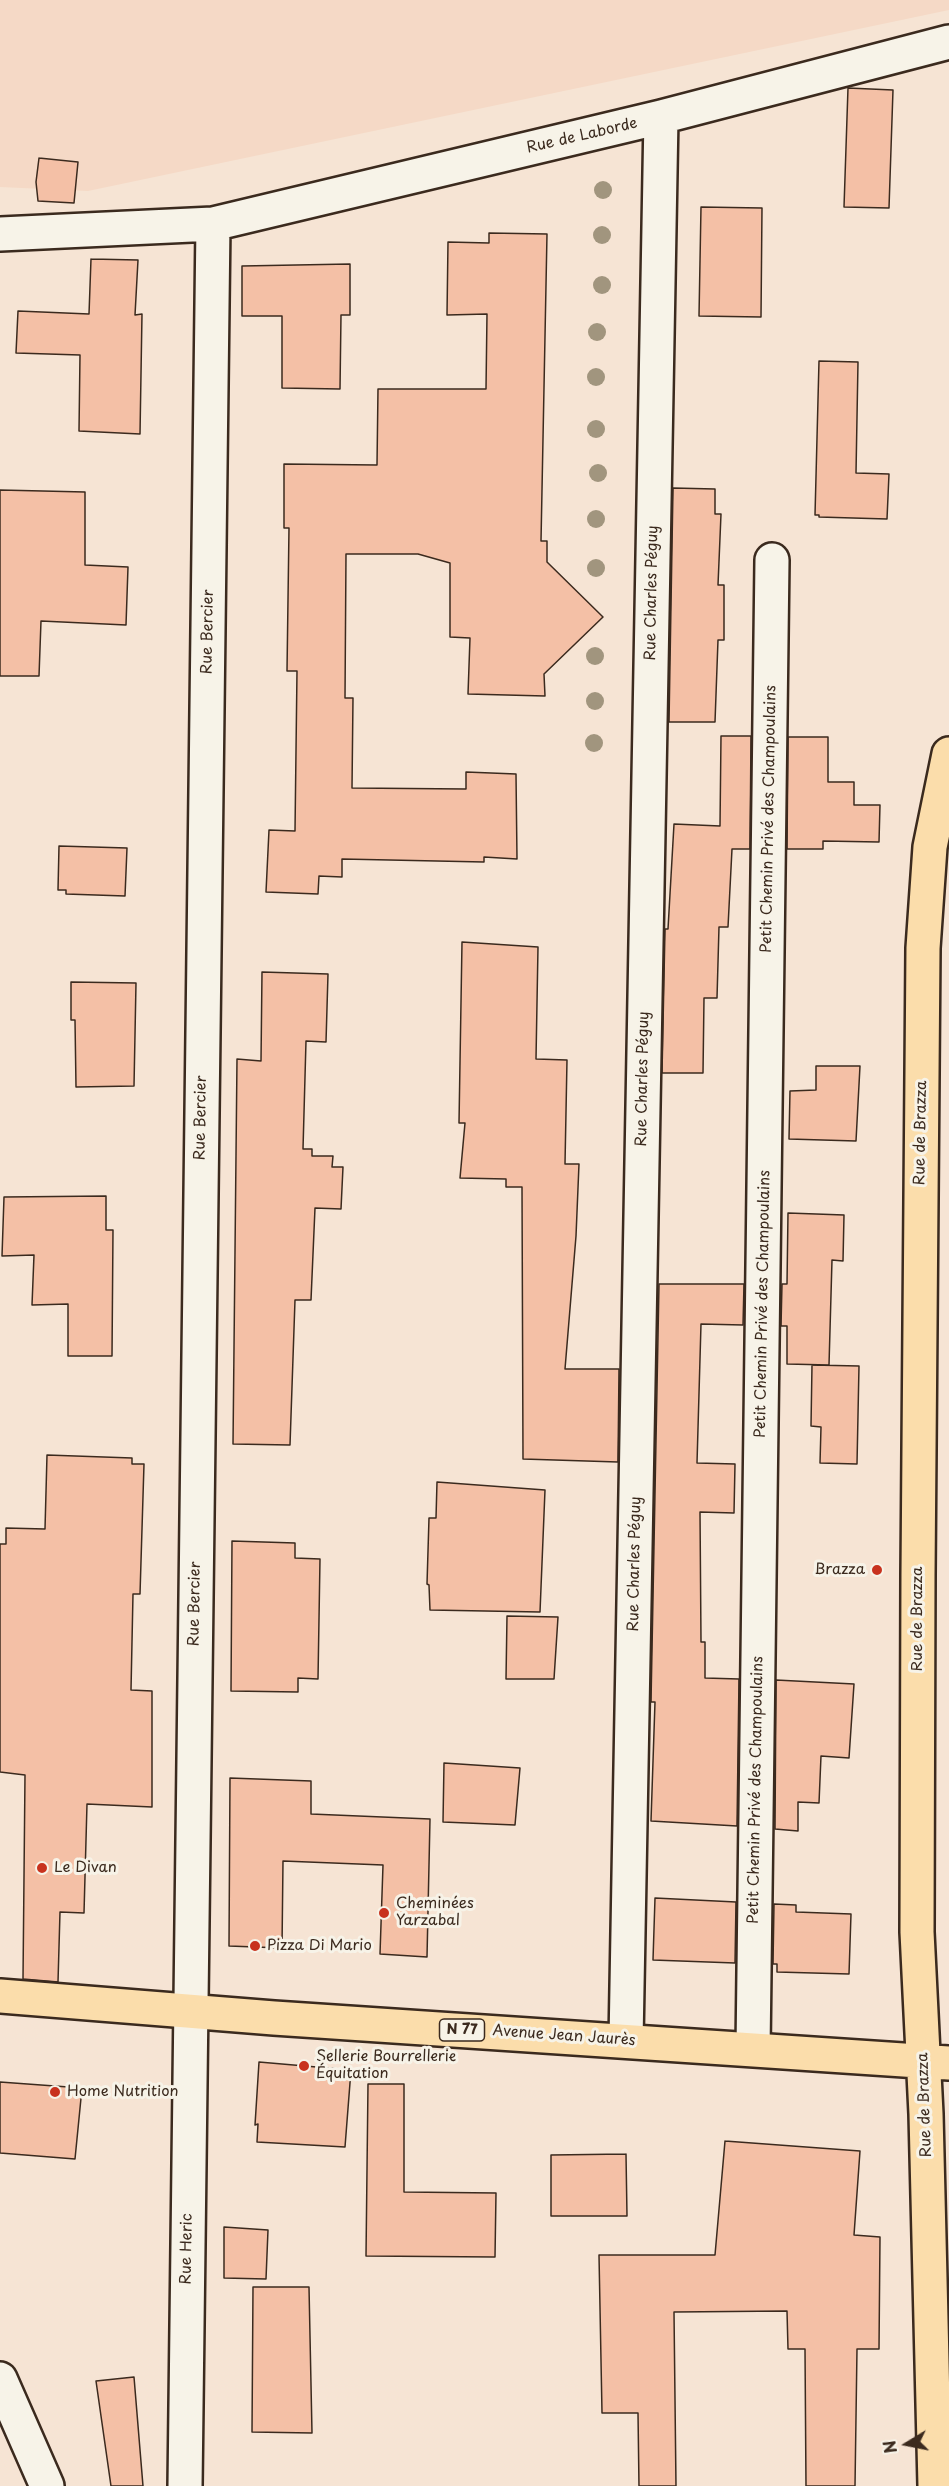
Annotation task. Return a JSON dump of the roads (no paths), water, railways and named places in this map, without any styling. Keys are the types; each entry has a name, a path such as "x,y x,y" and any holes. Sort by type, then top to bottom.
{"main road":[{"name":"Rue de Brazza","path":"935,2486 936,2062 917,1932 918,1562 923,948 930,847 949,754"},
{"name":"Avenue Jean Jaurès","path":"0,1996 189,2012 936,2062"}],"street":[{"name":"Rue de Laborde","path":"0,234 213,224 661,117 949,42"},
{"name":"Rue Charles Péguy","path":"626,2040 661,117"},
{"name":"Rue Bercier","path":"189,2012 213,224"},
{"name":"Petit Chemin Privé des Champoulains","path":"753,2048 772,561"},
{"name":"Rue Heric","path":"185,2486 189,2012"},
{"path":"0,2379 47,2486"}],"place":[{"name":"Brazza","path":"877,1570"},
{"name":"Le Divan","path":"42,1868"},
{"name":"Cheminées Yarzabal","path":"384,1913"},
{"name":"Pizza Di Mario","path":"255,1946"},
{"name":"Sellerie Bourrellerie Équitation","path":"304,2066"},
{"name":"Home Nutrition","path":"55,2092"}]}
